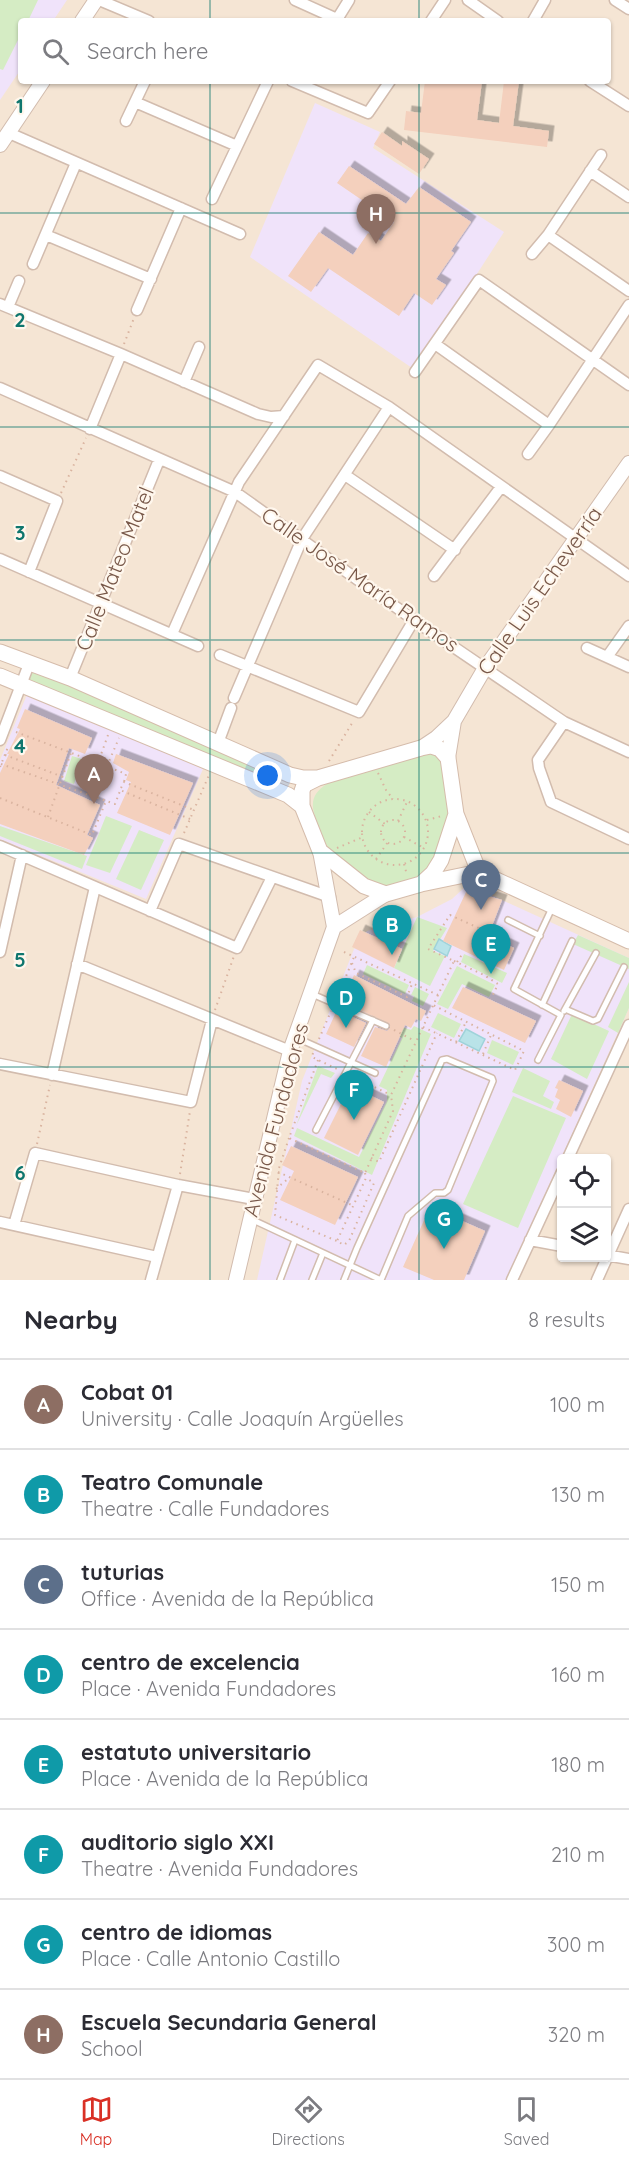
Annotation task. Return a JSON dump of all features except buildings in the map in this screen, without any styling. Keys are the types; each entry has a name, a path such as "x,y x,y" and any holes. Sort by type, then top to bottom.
{"main road":[{"path":"0,652 70,678 271,767 299,778 318,778"},
{"path":"0,676 288,795 302,806 326,847 364,886 386,894 433,873 441,860 453,814"},
{"path":"302,806 304,785 318,778 421,748 431,746 440,749 448,758 453,814 479,872"},
{"path":"263,784 270,785 276,780 276,772 271,767"},
{"path":"415,882 479,872 629,940"}],"street":[{"path":"84,18 98,0 142,18"},
{"path":"295,0 333,18"},
{"path":"338,18 349,0"},
{"path":"433,18 445,0"},
{"path":"468,0 494,18"},
{"path":"535,18 545,0"},
{"path":"615,0 629,9"},
{"path":"0,146 41,84"},
{"path":"126,121 144,84"},
{"path":"212,199 267,84"},
{"path":"306,84 368,113 388,84"},
{"path":"595,84 629,106"},
{"path":"135,102 237,146"},
{"path":"9,133 240,234"},
{"path":"532,254 548,235 601,155"},
{"path":"33,264 76,163"},
{"path":"590,171 629,197"},
{"path":"137,310 181,208"},
{"path":"46,235 151,279"},
{"path":"548,235 629,291"},
{"path":"415,372 479,280 629,385"},
{"path":"19,281 4,305 258,414 271,417 284,416"},
{"path":"528,454 629,305"},
{"path":"435,344 549,425"},
{"path":"184,382 199,347"},
{"path":"90,429 121,354"},
{"path":"172,634 246,471 318,365 389,407 629,576"},
{"name":"Calle José María Ramos","path":"0,388 235,492 414,620 564,722 629,752"},
{"path":"218,743 247,666 302,539 389,407"},
{"name":"Calle Mateo Matel","path":"70,678 159,460"},
{"name":"Calle Luis Echeverría","path":"421,748 454,721 485,668 629,463"},
{"path":"345,475 455,550"},
{"path":"0,476 57,501 29,572"},
{"path":"434,576 501,487"},
{"path":"0,559 198,646"},
{"path":"220,655 359,712 414,620"},
{"path":"607,657 629,626"},
{"path":"587,648 629,667"},
{"path":"0,740 29,664"},
{"name":"Calle Luis Echeverría","path":"448,758 454,721"},
{"path":"564,722 538,760 551,802 629,839"},
{"path":"150,910 179,844 330,897"},
{"path":"0,846 237,948 272,877"},
{"path":"326,847 334,927 386,894"},
{"path":"0,952 22,855"},
{"path":"52,1075 95,887"},
{"name":"Avenida Fundadores","path":"236,1280 290,1052 334,927"},
{"path":"77,964 290,1052"},
{"path":"0,1064 191,1102 212,1020"},
{"path":"570,1154 626,1039 629,1024"},
{"path":"14,1225 35,1152 178,1185 254,1199"},
{"path":"512,1280 557,1181"},
{"path":"151,1280 178,1185"},
{"path":"611,1247 629,1209"},
{"path":"0,1222 157,1257"},
{"path":"531,1240 557,1245"},
{"path":"611,1256 629,1259"},
{"path":"597,1280 604,1262"}],"lane":[{"path":"553,907 514,989 542,1005 593,1021 598,1019 624,968"},
{"path":"508,920 540,936"},
{"path":"542,1005 572,941"},
{"path":"537,1060 596,952"},
{"path":"312,994 386,1026"},
{"path":"316,1130 373,1020"},
{"path":"296,1037 375,1073"},
{"path":"249,1219 349,1266 381,1280 408,1216 435,1193 444,1193 448,1190 493,1081 492,1078 447,1059 442,1060 349,1266 344,1280"},
{"path":"279,1280 295,1240"},
{"path":"312,1280 324,1253"}],"path":[{"path":"121,354 137,310"},
{"path":"57,501 90,429"},
{"path":"318,778 359,712"},
{"path":"98,763 118,726"},
{"path":"107,766 118,726"},
{"path":"15,732 72,753 126,774 115,804 1,765 15,732"},
{"path":"48,817 72,753"},
{"path":"5,755 63,777"},
{"path":"179,844 214,765"},
{"path":"378,773 386,790 394,799"},
{"path":"124,782 194,810"},
{"path":"120,790 190,819"},
{"path":"0,798 92,835 106,801"},
{"path":"394,799 408,802 419,809 426,820 428,838 424,848 417,856 404,863 387,863 376,859 368,851 363,837 364,819 379,803 394,799"},
{"path":"398,821 408,802"},
{"path":"369,812 385,824"},
{"path":"426,820 453,814"},
{"path":"394,820 398,821 404,828 404,837 398,843 388,842 382,836 385,824 394,820"},
{"path":"326,847 337,848 352,839 363,837"},
{"path":"404,837 424,848"},
{"path":"376,859 388,842"},
{"path":"337,848 343,855"},
{"path":"404,863 415,882"},
{"path":"491,999 498,984 428,949 450,915 503,939 502,942"},
{"path":"212,1020 237,948"},
{"path":"344,952 438,995"},
{"path":"364,1173 393,1111 391,1095 438,995 463,953"},
{"path":"354,957 312,1057 391,1095"},
{"path":"351,962 356,973 407,997 412,984"},
{"path":"423,1027 515,1070 524,1051 433,1005"},
{"path":"456,1042 466,1022"},
{"path":"386,1026 416,1041"},
{"path":"371,1158 378,1162 436,1033"},
{"path":"482,1055 491,1035"},
{"path":"501,1040 504,1035"},
{"path":"289,1138 364,1173 366,1178 374,1183 349,1241 344,1245 275,1215 278,1172 289,1138 318,1060"},
{"path":"35,1152 52,1075"},
{"path":"368,1092 371,1086"},
{"path":"178,1185 191,1102"},
{"path":"393,1111 400,1114"},
{"path":"278,1172 354,1206"},
{"path":"276,1189 290,1177"},
{"path":"337,1241 366,1178"}],"shaded area":[{"path":"0,0 629,0 629,1280 0,1280"},
{"path":"0,0 67,0 55,18 18,18 18,73 0,100"},
{"path":"315,103 380,132 373,148 504,232 415,370 250,257"},
{"path":"28,692 203,769 146,899 0,839 0,760"},
{"path":"465,887 491,895 629,958 629,1008 563,1154 557,1154 557,1167 506,1280 257,1280 302,1081 354,949 367,931 417,917 452,899"}],"green space":[{"path":"0,0 38,0 29,18 18,18 18,40 3,70 0,69"},
{"path":"33,671 270,769 274,777 270,781 28,682"},
{"path":"421,750 441,752 451,801 446,837 422,878 376,889 329,849 314,814 314,797 328,783"},
{"path":"72,756 82,759 74,784 64,781"},
{"path":"106,816 132,826 110,873 86,865"},
{"path":"0,826 87,856 82,869 0,836"},
{"path":"139,830 164,840 141,890 116,879"},
{"path":"417,917 447,928 433,951 445,956 430,986 394,968"},
{"path":"578,935 629,958 629,969 573,944"},
{"path":"464,954 507,973 502,983 461,962"},
{"path":"367,965 409,985 405,994 363,974"},
{"path":"457,966 495,985 489,997 462,984 448,1009 437,1004"},
{"path":"629,982 629,1008 618,1033 608,1027"},
{"path":"415,987 429,994 423,1006 412,1001 414,996 411,995"},
{"path":"438,1013 461,1024 454,1038 431,1027"},
{"path":"572,1014 609,1031 587,1079 551,1059"},
{"path":"399,1026 411,1030 414,1026 431,1034 372,1175 294,1136 297,1128 359,1157 387,1101 387,1090 379,1086 402,1038 396,1035"},
{"path":"492,1040 519,1052 513,1065 487,1053"},
{"path":"318,1066 335,1073 331,1078 321,1074 296,1126"},
{"path":"523,1068 550,1081 543,1096 554,1102 551,1109 512,1092"},
{"path":"513,1096 566,1118 518,1228 463,1204"}],"water":[{"path":"439,939 451,946 447,956 434,949"},
{"path":"466,1029 485,1039 479,1051 459,1041"}],"place":[{"name":"Escuela Secundaria General","path":"376,244"},
{"name":"Cobat 01","path":"94,804"},
{"name":"tuturias","path":"481,910"},
{"name":"Teatro Comunale","path":"392,955"},
{"name":"estatuto universitario","path":"491,974"},
{"name":"centro de excelencia","path":"346,1028"},
{"name":"auditorio siglo XXI","path":"354,1120"},
{"name":"centro de idiomas","path":"444,1249"}]}
